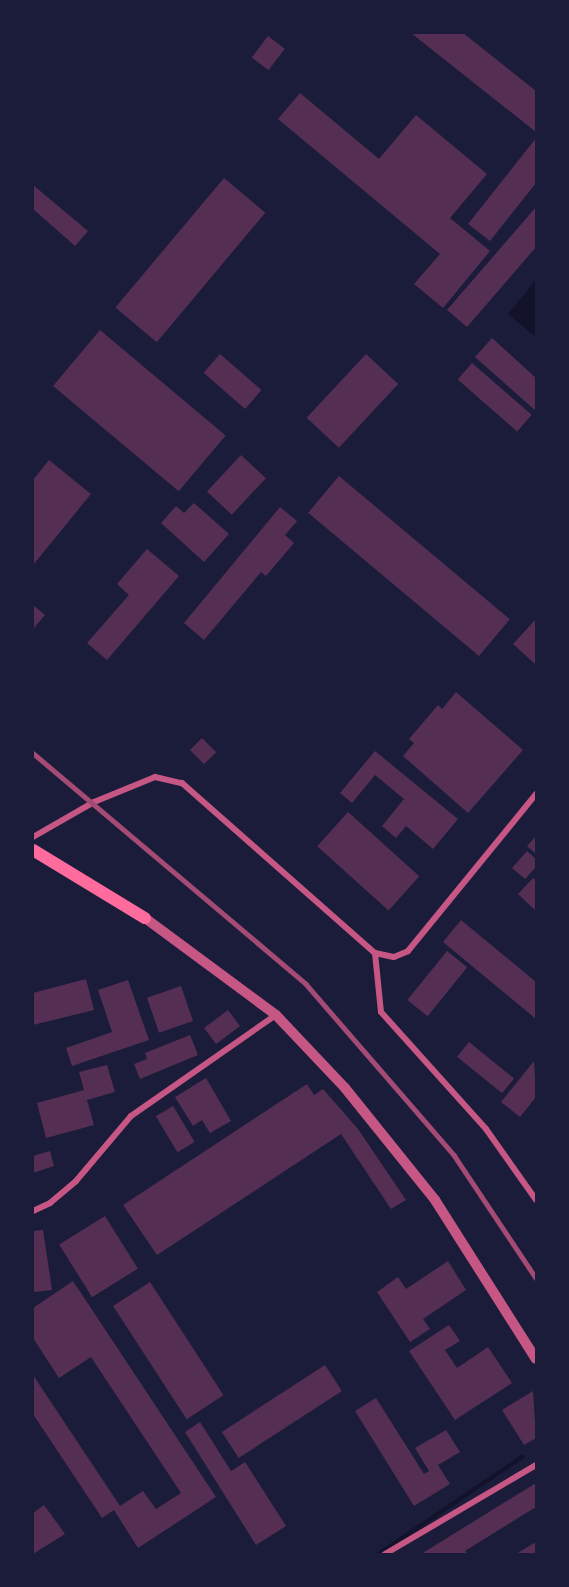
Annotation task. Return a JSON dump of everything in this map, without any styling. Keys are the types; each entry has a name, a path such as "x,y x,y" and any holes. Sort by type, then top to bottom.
{"main road":[{"path":"33,850 145,918"}],"street":[{"path":"33,837 94,802 155,777 182,783 375,953 394,957 408,951 536,794"},
{"path":"145,918 276,1015 388,1136 435,1200 536,1359"},
{"path":"375,953 381,1012 486,1129 536,1200"},
{"path":"33,1211 50,1203 75,1181 131,1116 276,1015"},
{"path":"385,1554 536,1465"}],"shaded area":[{"path":"536,280 536,337 508,314"},
{"path":"523,1454 525,1457 382,1554 375,1554"}],"building":[{"path":"411,33 463,33 536,91 536,132"},
{"path":"268,36 285,49 269,70 252,58"},
{"path":"300,93 379,159 416,115 487,174 450,218 490,251 443,308 414,284 440,254 278,119"},
{"path":"536,138 536,183 490,241 468,224"},
{"path":"224,178 265,213 157,342 115,307"},
{"path":"33,185 88,231 75,246 33,209"},
{"path":"536,207 536,247 467,327 447,310"},
{"path":"100,330 226,435 179,491 53,386"},
{"path":"492,338 536,378 536,411 475,357"},
{"path":"220,354 262,390 245,409 204,373"},
{"path":"366,354 398,384 339,448 307,418"},
{"path":"472,363 532,415 517,431 458,380"},
{"path":"241,455 266,478 232,515 207,492"},
{"path":"49,460 91,494 33,565 33,480"},
{"path":"339,476 510,619 479,656 308,513"},
{"path":"194,503 229,534 204,562 161,523 176,506 184,513"},
{"path":"280,507 297,521 285,535 294,543 266,576 261,572 204,640 184,623"},
{"path":"147,549 179,576 107,660 87,643 129,595 117,584"},
{"path":"33,605 45,615 33,629"},
{"path":"536,619 536,665 513,644"},
{"path":"456,692 523,750 468,813 403,756 414,743 409,739 438,705 442,709"},
{"path":"202,738 216,752 204,764 190,750"},
{"path":"375,751 458,819 433,849 406,826 396,838 382,826 404,799 375,775 352,803 340,793"},
{"path":"348,812 419,876 389,910 317,846"},
{"path":"536,836 536,854 527,846"},
{"path":"527,851 536,859 536,867 525,879 512,868"},
{"path":"533,878 536,880 536,911 518,894"},
{"path":"461,920 536,982 536,1019 443,942"},
{"path":"447,951 467,967 428,1016 407,1000"},
{"path":"86,979 94,1010 33,1025 33,993"},
{"path":"128,980 149,1040 72,1066 66,1048 112,1032 98,990"},
{"path":"181,986 193,1021 159,1033 147,998"},
{"path":"228,1010 240,1026 216,1044 204,1028"},
{"path":"190,1035 198,1055 140,1079 134,1064 147,1059 145,1053"},
{"path":"469,1042 514,1079 502,1093 457,1057"},
{"path":"534,1061 536,1097 520,1117 501,1102"},
{"path":"107,1065 115,1092 87,1100 94,1125 46,1138 37,1103 84,1090 79,1072"},
{"path":"206,1078 231,1121 210,1133 202,1120 193,1126 175,1097"},
{"path":"307,1084 314,1095 323,1089 358,1129 406,1200 391,1209 341,1134 157,1255 123,1205"},
{"path":"173,1106 195,1142 177,1152 156,1116"},
{"path":"50,1151 54,1166 33,1173 33,1156"},
{"path":"105,1216 138,1269 92,1297 59,1245"},
{"path":"43,1230 52,1290 34,1292 33,1231"},
{"path":"448,1261 466,1290 423,1319 430,1329 410,1342 377,1292 398,1277 406,1289"},
{"path":"73,1281 216,1497 138,1548 114,1510 102,1518 33,1414 33,1375 120,1506 143,1491 156,1509 181,1493 91,1357 59,1378 33,1338 33,1308"},
{"path":"150,1282 224,1395 187,1419 113,1306"},
{"path":"449,1325 460,1341 445,1350 457,1368 488,1347 512,1383 455,1420 409,1351"},
{"path":"325,1365 342,1391 239,1458 222,1432"},
{"path":"533,1391 536,1438 524,1445 502,1410"},
{"path":"376,1398 424,1474 429,1471 415,1448 446,1430 460,1452 438,1465 450,1484 414,1506 355,1411"},
{"path":"200,1422 231,1471 245,1462 286,1526 256,1545 185,1432"},
{"path":"536,1483 536,1507 465,1551 468,1554 421,1554"},
{"path":"44,1505 65,1534 33,1554 33,1513"},
{"path":"536,1542 536,1554 516,1554"}],"railway":[{"path":"33,753 306,984 454,1155 536,1278"}]}
